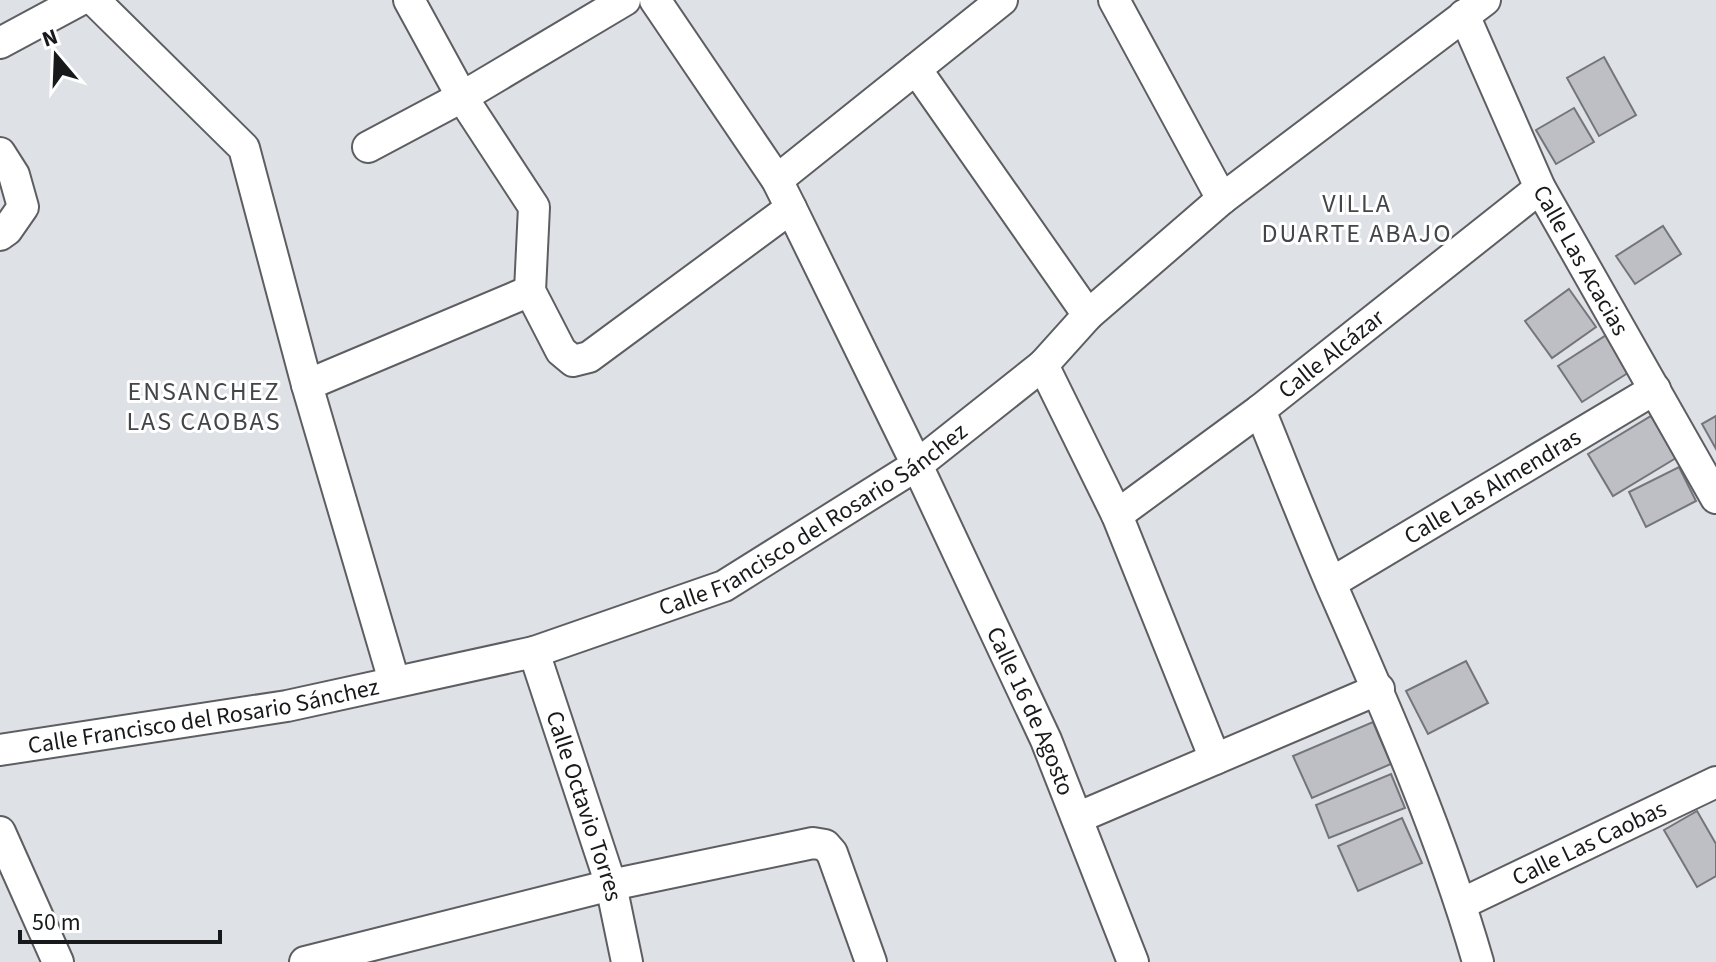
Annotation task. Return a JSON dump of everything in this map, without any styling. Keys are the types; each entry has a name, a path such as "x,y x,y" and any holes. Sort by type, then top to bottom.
{"street":[{"path":"0,43 80,0"},
{"path":"94,0 244,148 307,385 394,681"},
{"path":"409,0 462,97 534,207 530,291 561,351 573,361 589,357 791,208"},
{"path":"368,147 462,97 625,0"},
{"name":"Calle 16 de Agosto","path":"655,0 777,180 791,208 917,465 1046,740 1133,962"},
{"path":"777,180 1002,0"},
{"path":"1114,0 1222,199"},
{"name":"Calle Francisco del Rosario Sánchez","path":"0,750 287,706 534,652 724,586 917,465 1043,365 1088,315 1222,199 1475,7"},
{"name":"Calle Las Acacias","path":"1475,7 1540,188 1716,498"},
{"path":"916,69 1088,315"},
{"path":"0,153 14,175 23,207 0,235"},
{"name":"Calle Alcázar","path":"1117,515 1260,410 1540,188"},
{"path":"307,385 530,291"},
{"path":"1043,365 1117,515 1215,759"},
{"name":"Calle Las Almendras","path":"1331,583 1655,389"},
{"path":"1260,410 1331,583 1379,689 1461,904 1478,962"},
{"name":"Calle Octavio Torres","path":"534,652 611,885 627,962"},
{"path":"1077,818 1379,689"},
{"name":"Calle Las Caobas","path":"1461,904 1716,782"},
{"path":"0,832 58,962"},
{"path":"305,962 401,950 611,885 813,843 825,845 832,853 871,962"}],"building":[{"path":"1604,57 1636,115 1599,136 1567,78"},
{"path":"1574,108 1594,142 1556,164 1536,130"},
{"path":"1663,226 1681,254 1635,284 1616,256"},
{"path":"1569,289 1596,327 1552,358 1525,321"},
{"path":"1608,334 1631,371 1582,402 1558,366"},
{"path":"1651,416 1676,458 1613,496 1588,454"},
{"path":"1716,416 1716,449 1702,424"},
{"path":"1679,467 1696,501 1646,527 1629,492"},
{"path":"1466,661 1488,703 1428,734 1406,691"},
{"path":"1373,722 1391,764 1312,798 1293,756"},
{"path":"1391,774 1405,808 1329,838 1316,805"},
{"path":"1697,811 1716,844 1716,876 1697,887 1664,830"},
{"path":"1402,818 1422,863 1358,891 1338,846"}],"district":[{"name":"VILLA DUARTE ABAJO","path":"1357,218"},
{"name":"ENSANCHEZ LAS CAOBAS","path":"204,406"}]}
